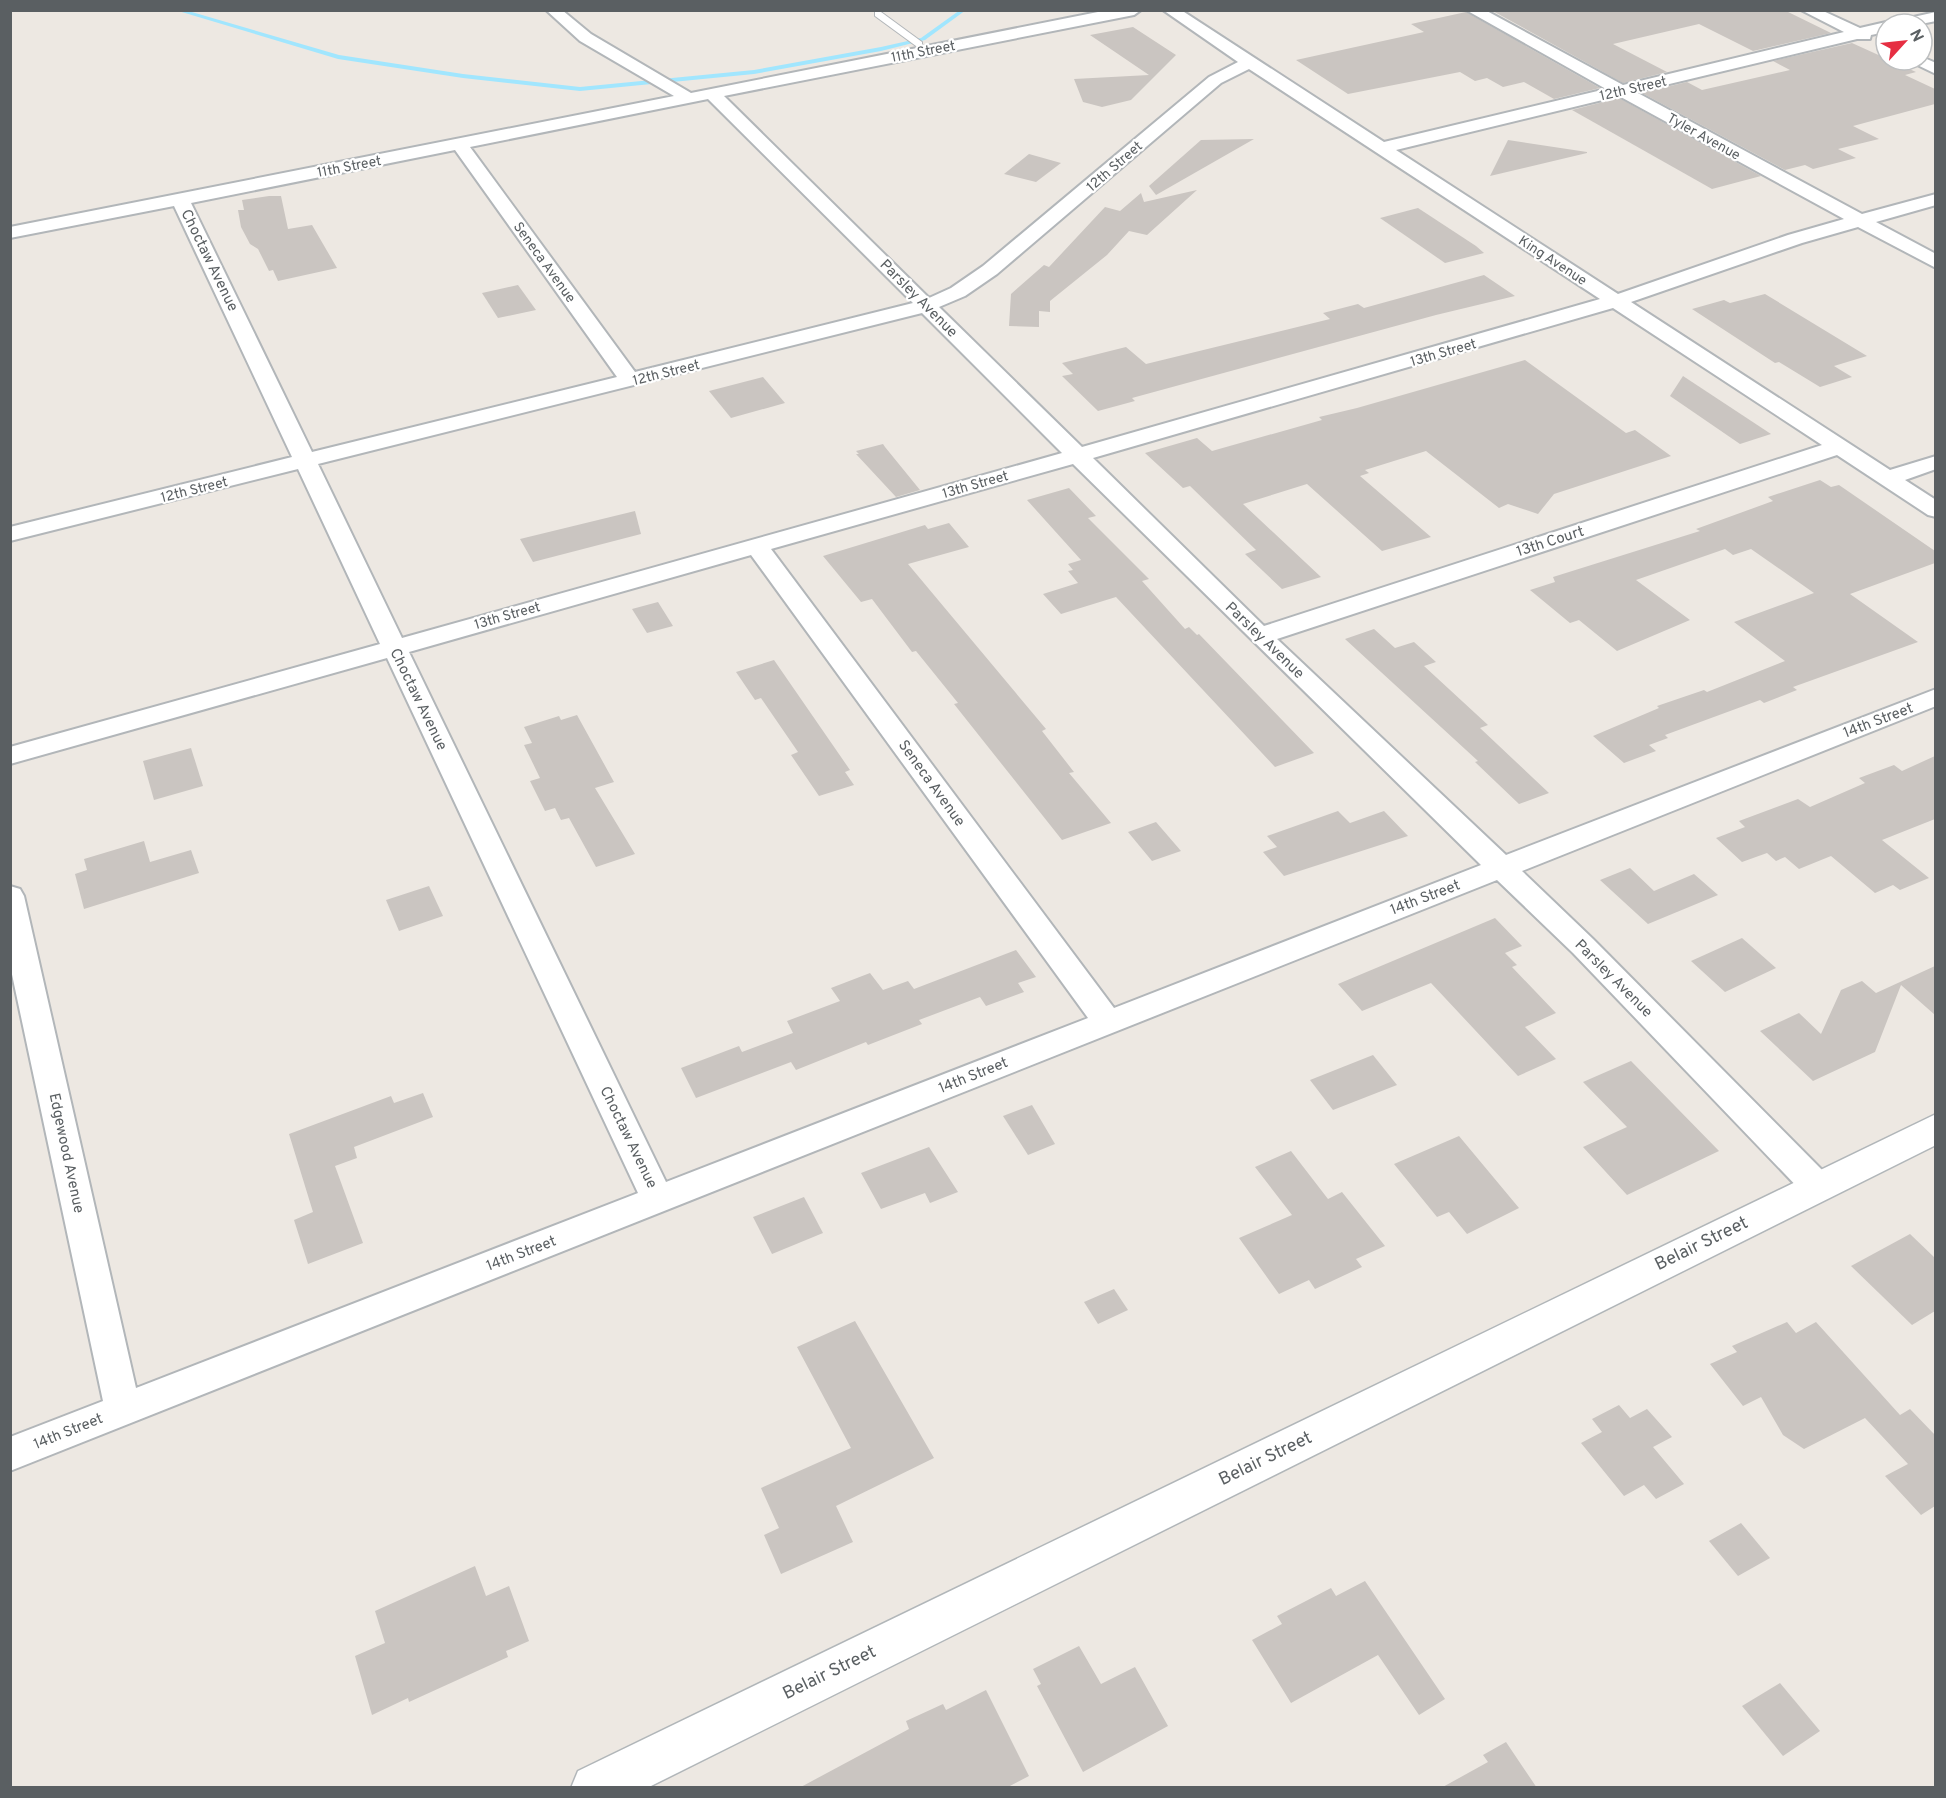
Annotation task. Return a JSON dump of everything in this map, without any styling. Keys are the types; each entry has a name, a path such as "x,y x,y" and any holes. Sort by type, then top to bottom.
{"street":[{"path":"553,10 592,45 673,87 688,98"},
{"name":"11th Street","path":"10,233 712,94 918,43 1134,10"},
{"name":"King Avenue","path":"1170,10 1935,510"},
{"name":"Tyler Avenue","path":"1473,10 1935,262"},
{"path":"1808,10 1874,41"},
{"name":"12th Street","path":"1381,148 1874,30"},
{"name":"12th Street","path":"10,534 926,306 958,292 990,270 1215,81 1250,62"},
{"name":"Parsley Avenue","path":"712,94 1260,636 1677,1041 1817,1186"},
{"name":"Seneca Avenue","path":"459,144 631,381"},
{"name":"Choctaw Avenue","path":"180,199 658,1199"},
{"name":"13th Street","path":"10,756 1616,301 1713,266 1935,199"},
{"name":"13th Court","path":"1260,636 1839,447"},
{"path":"1887,478 1935,462"},
{"name":"Seneca Avenue","path":"756,545 1108,1022"},
{"name":"14th Street","path":"10,1454 1935,697"},
{"name":"Edgewood Avenue","path":"10,896 123,1409"},
{"name":"Belair Street","path":"595,1788 1935,1128"}],"lane":[{"path":"878,14 918,43"}],"building":[{"path":"1491,10 1784,10 1831,33 1753,51 1699,24 1613,44 1667,72 1623,83"},
{"path":"1466,12 1600,88 1554,99 1524,82 1503,87 1487,78 1475,81 1460,72 1348,94 1296,60 1424,32 1411,24"},
{"path":"1133,27 1176,55 1131,100 1102,107 1083,102 1074,79 1149,75 1090,35"},
{"path":"1852,43 1874,53 1874,72 1916,72 1905,75 1935,89 1935,104 1853,126 1879,139 1838,149 1856,158 1813,169 1805,165 1785,170 1642,93 1687,82 1702,90 1790,70 1773,61"},
{"path":"1619,98 1761,176 1712,189 1572,110"},
{"path":"1254,139 1156,195 1149,186 1201,140"},
{"path":"1508,140 1587,152 1587,153 1490,176"},
{"path":"1029,154 1061,163 1036,182 1004,174"},
{"path":"1197,190 1147,235 1129,231 1107,255 1050,301 1050,312 1039,311 1039,327 1009,326 1011,294 1044,265 1049,267 1105,207 1120,211 1141,193 1144,202"},
{"path":"281,196 288,229 312,225 337,268 278,281 273,270 269,271 258,249 250,244 241,227 238,210 244,210 242,200"},
{"path":"1418,208 1484,253 1445,263 1380,218"},
{"path":"1484,275 1515,296 1436,315 1132,398 1135,401 1098,411 1062,376 1073,374 1062,363 1126,347 1146,364 1330,319 1323,313 1358,304 1364,308"},
{"path":"518,285 536,310 498,318 482,293"},
{"path":"1765,294 1867,356 1834,366 1852,377 1820,387 1779,362 1775,363 1692,309 1724,300 1730,303"},
{"path":"1525,360 1626,433 1635,430 1671,456 1554,494 1538,514 1508,504 1499,508 1426,451 1365,470 1369,473 1360,476 1431,537 1382,551 1307,484 1243,504 1321,577 1282,589 1245,554 1256,550 1190,486 1183,488 1145,453 1197,438 1212,451 1322,420 1319,417"},
{"path":"1683,376 1771,434 1740,444 1670,396"},
{"path":"763,377 785,403 731,418 709,391"},
{"path":"883,444 920,490 896,497 856,454 859,454 856,451"},
{"path":"1820,480 1831,487 1839,485 1935,551 1935,563 1850,594 1918,642 1793,687 1797,690 1764,703 1760,700 1665,735 1668,738 1649,745 1656,751 1624,763 1593,736 1659,708 1657,706 1704,690 1707,692 1785,661 1734,622 1814,593 1751,549 1733,555 1725,549 1636,580 1690,620 1617,651 1579,620 1570,623 1530,590 1555,582 1553,577 1700,531 1696,529 1773,501 1768,497"},
{"path":"1069,488 1096,516 1088,518 1149,579 1142,581 1185,629 1189,627 1197,635 1199,634 1314,753 1275,767 1116,597 1061,614 1043,594 1078,583 1068,571 1073,570 1068,564 1081,560 1027,500"},
{"path":"635,511 641,534 533,562 520,539"},
{"path":"949,523 969,547 908,564 1046,729 1042,731 1074,772 1069,773 1111,823 1062,840 954,704 958,703 916,651 912,652 872,599 861,602 823,556 925,525 928,529"},
{"path":"658,602 673,626 647,633 632,609"},
{"path":"1374,629 1395,648 1414,642 1436,662 1424,666 1488,725 1480,728 1549,793 1519,804 1475,762 1478,761 1345,639"},
{"path":"774,660 850,770 845,772 854,785 819,796 791,755 798,752 761,698 755,700 736,672"},
{"path":"577,715 614,782 595,788 635,854 596,867 569,818 561,820 555,808 545,811 530,781 540,778 524,745 532,743 524,727 559,716 561,720"},
{"path":"191,748 203,786 154,800 143,761"},
{"path":"1935,756 1935,819 1882,840 1929,878 1900,890 1893,885 1875,893 1831,856 1799,869 1785,857 1776,861 1767,853 1742,862 1716,838 1745,827 1739,821 1798,799 1810,807 1865,783 1859,778 1894,765 1902,771"},
{"path":"1338,811 1350,823 1384,811 1408,836 1284,876 1263,852 1277,847 1267,836"},
{"path":"1156,822 1181,851 1152,861 1128,832"},
{"path":"144,841 150,862 191,850 199,873 84,909 75,874 87,870 84,859"},
{"path":"1630,868 1654,891 1694,874 1718,895 1648,924 1600,880"},
{"path":"429,886 443,916 399,931 386,900"},
{"path":"1495,918 1522,946 1505,953 1517,965 1512,967 1556,1013 1525,1027 1556,1059 1518,1076 1431,983 1362,1011 1338,984"},
{"path":"1742,938 1776,968 1725,992 1691,961"},
{"path":"1016,950 1036,977 1018,983 1024,992 986,1006 980,997 919,1020 922,1024 868,1045 866,1042 796,1070 791,1062 696,1098 681,1068 739,1046 742,1052 793,1033 787,1021 840,1001 831,988 870,973 883,990 908,981 914,989"},
{"path":"1935,966 1935,1015 1901,985 1875,1052 1813,1081 1760,1031 1799,1013 1821,1034 1841,990 1862,981 1876,993"},
{"path":"1373,1055 1397,1085 1333,1110 1310,1080"},
{"path":"1631,1061 1719,1151 1627,1195 1583,1147 1627,1127 1583,1082"},
{"path":"423,1093 433,1117 354,1147 357,1158 335,1166 363,1243 308,1264 294,1220 313,1212 289,1134 391,1096 394,1103"},
{"path":"1032,1105 1055,1144 1028,1155 1003,1116"},
{"path":"1459,1136 1519,1208 1467,1234 1449,1212 1437,1217 1394,1164"},
{"path":"929,1147 958,1192 930,1203 925,1193 881,1209 861,1173"},
{"path":"1291,1151 1328,1199 1342,1192 1385,1246 1356,1259 1362,1267 1315,1289 1309,1280 1279,1294 1239,1238 1292,1215 1255,1167"},
{"path":"804,1197 823,1233 772,1254 753,1217"},
{"path":"1910,1234 1935,1258 1935,1311 1912,1325 1851,1266"},
{"path":"1114,1289 1128,1310 1098,1324 1084,1302"},
{"path":"855,1321 934,1458 836,1506 853,1542 781,1574 764,1535 779,1528 761,1488 851,1448 797,1347"},
{"path":"1787,1322 1796,1333 1816,1322 1900,1415 1910,1409 1935,1435 1935,1506 1921,1515 1885,1476 1908,1464 1865,1418 1804,1449 1783,1435 1761,1397 1743,1406 1710,1364 1737,1352 1732,1346"},
{"path":"1619,1405 1630,1418 1647,1409 1672,1437 1653,1447 1684,1484 1656,1499 1644,1485 1624,1496 1581,1443 1602,1432 1592,1419"},
{"path":"1741,1523 1770,1558 1738,1576 1709,1541"},
{"path":"475,1566 486,1596 509,1586 529,1641 506,1651 508,1657 409,1702 408,1698 372,1715 355,1656 385,1643 375,1611"},
{"path":"1365,1581 1445,1699 1419,1715 1378,1655 1291,1703 1252,1640 1282,1624 1277,1616 1331,1588 1336,1596"},
{"path":"1079,1646 1101,1684 1135,1667 1168,1726 1083,1772 1037,1686 1041,1684 1033,1669"},
{"path":"1780,1683 1820,1731 1783,1756 1742,1706"},
{"path":"986,1690 1029,1776 1006,1788 799,1788 909,1729 906,1721 943,1704 946,1710"},
{"path":"1506,1742 1537,1788 1441,1788 1488,1762 1483,1755"}],"waterway":[{"path":"177,10 338,57 463,76 580,89 754,72 881,49 923,39 964,10"}]}
